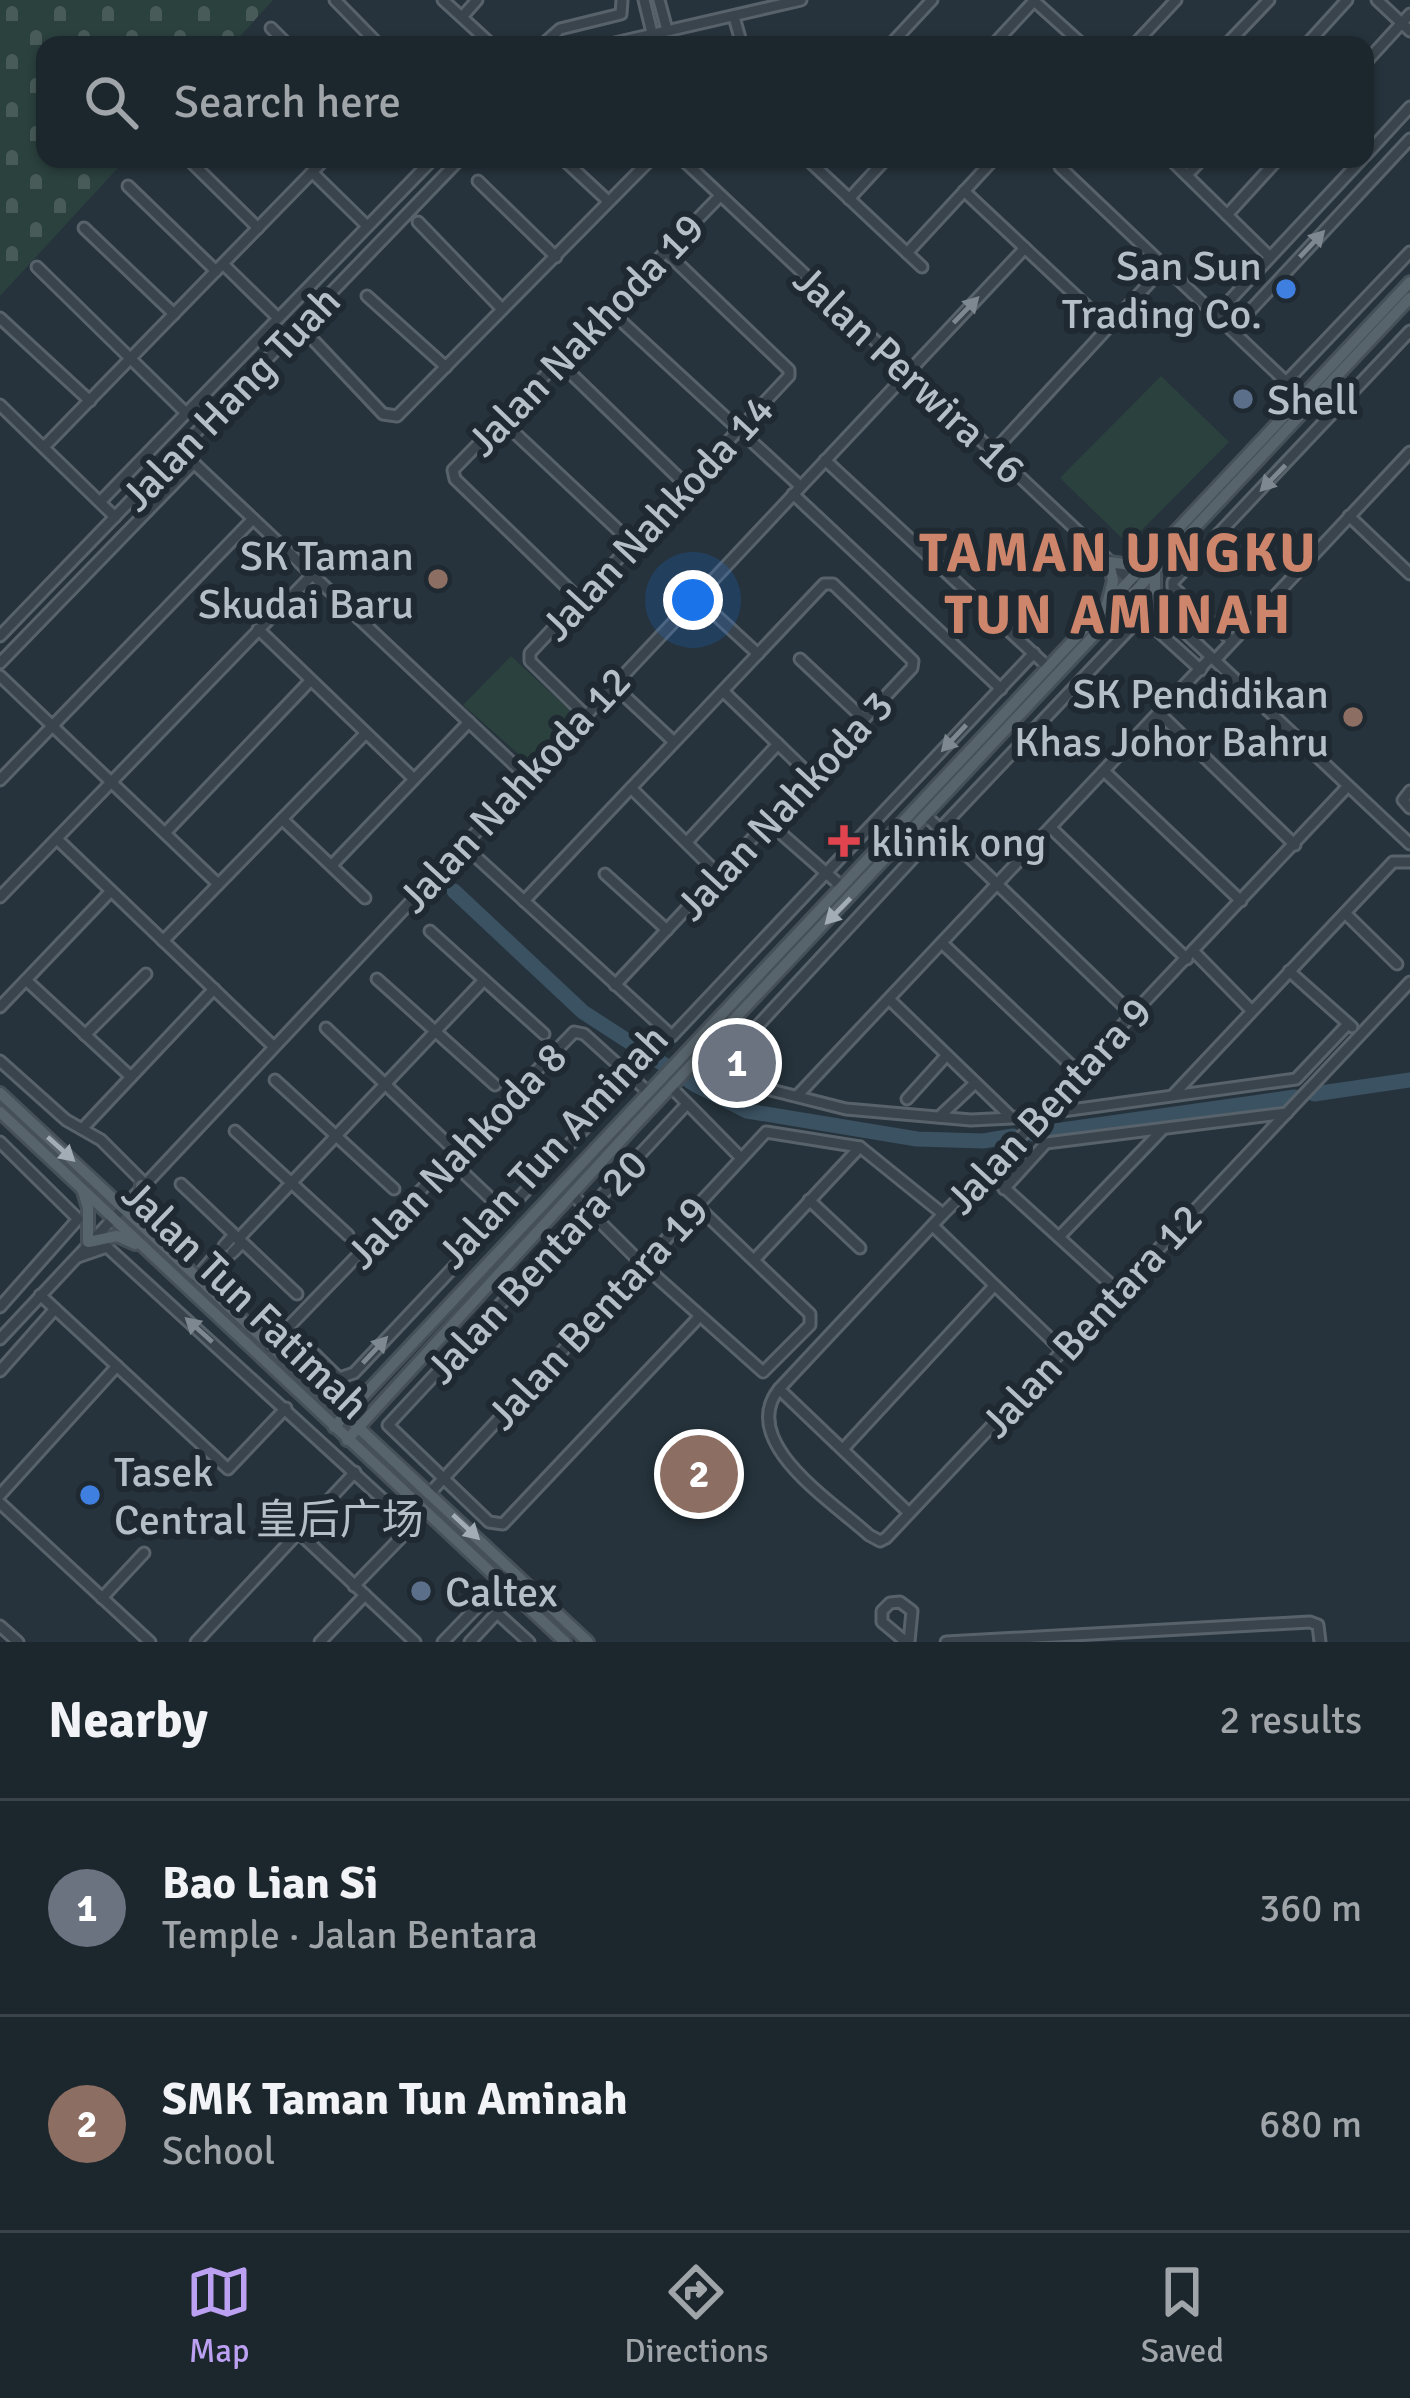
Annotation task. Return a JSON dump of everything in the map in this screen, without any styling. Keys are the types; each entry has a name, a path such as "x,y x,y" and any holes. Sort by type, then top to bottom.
{"main road":[{"name":"Jalan Tun Aminah","path":"347,1440 668,1084 704,1053 926,816 1134,586 1156,554 1410,282"},
{"name":"Jalan Tun Aminah","path":"1134,586 1154,571 1410,298"},
{"path":"1154,571 1155,605 1112,609 1108,562 1130,565 1156,554"},
{"name":"Jalan Tun Aminah","path":"334,1427 648,1092 668,1084 692,1045 1048,667 1112,609"},
{"name":"Jalan Tun Fatimah","path":"0,1093 121,1206 219,1318 565,1642"},
{"name":"Jalan Tun Fatimah","path":"0,1112 112,1216 199,1281 587,1642"},
{"path":"82,1188 88,1208 88,1242 117,1237 150,1244 142,1184"},
{"path":"199,1281 194,1288 218,1310 219,1318"}],"street":[{"path":"335,0 370,36"},
{"path":"443,0 482,36"},
{"path":"461,17 477,0"},
{"path":"644,0 653,36"},
{"path":"659,0 667,30"},
{"path":"659,36 667,30 801,0"},
{"path":"898,36 932,0"},
{"path":"1001,36 1034,0 1073,36"},
{"path":"1142,36 1176,0"},
{"path":"1235,36 1269,0"},
{"path":"1314,36 1346,0"},
{"path":"1374,54 1407,23 1377,0"},
{"path":"552,36 560,29 621,14 622,5"},
{"path":"734,16 740,36"},
{"path":"272,28 280,36"},
{"path":"1374,146 1410,107"},
{"path":"1232,330 1410,140"},
{"path":"197,168 258,228"},
{"path":"44,447 315,168"},
{"path":"100,502 424,168"},
{"name":"Jalan Hang Tuah","path":"0,636 451,168"},
{"path":"572,168 608,201"},
{"path":"300,326 383,414 398,416 642,168"},
{"name":"Jalan Perwira 16","path":"691,168 1410,844"},
{"path":"816,168 922,267"},
{"path":"849,199 878,168"},
{"path":"907,253 986,168"},
{"path":"1062,168 1303,397"},
{"path":"1180,168 1270,257"},
{"path":"1187,175 1194,168"},
{"path":"1227,215 1270,168"},
{"path":"1216,315 1354,168"},
{"path":"312,172 367,225"},
{"path":"478,181 556,257"},
{"path":"128,186 277,317"},
{"path":"964,191 1109,327"},
{"name":"Jalan Nakhoda 19","path":"579,599 453,474 500,419 720,196"},
{"path":"418,222 502,309"},
{"path":"84,228 174,314"},
{"name":"Jalan Nahkoda 12","path":"0,1339 1025,248"},
{"name":"Jalan Nahkoda 14","path":"585,715 530,661 530,652 784,383 789,370 666,252"},
{"path":"1286,382 1410,252"},
{"path":"993,452 1165,266"},
{"path":"37,267 185,412"},
{"path":"367,296 446,367"},
{"path":"609,310 740,429 1000,688"},
{"path":"0,318 90,401"},
{"path":"1231,640 1173,582 1410,331"},
{"path":"558,361 686,485"},
{"path":"0,405 115,517"},
{"path":"500,419 632,543"},
{"path":"180,450 526,776"},
{"path":"797,1096 1410,452"},
{"path":"825,460 1048,667"},
{"path":"0,663 194,463"},
{"path":"1349,516 1410,574"},
{"path":"0,780 254,519"},
{"path":"0,897 312,574"},
{"name":"Jalan Nahkoda 3","path":"524,901 824,584 833,584 913,661 912,668 615,985"},
{"path":"696,597 758,654"},
{"path":"1201,670 1147,621 1136,622 726,1064 744,1082 861,1112 1012,1118 1300,1077 1348,1024"},
{"path":"258,629 414,779"},
{"path":"462,844 672,1036 1034,653"},
{"path":"800,659 864,719"},
{"path":"0,676 218,884"},
{"path":"165,833 310,681"},
{"path":"613,685 674,742"},
{"path":"723,691 811,776"},
{"path":"1159,713 1295,845"},
{"path":"332,865 469,722"},
{"path":"164,941 364,735"},
{"path":"686,842 778,744"},
{"path":"1104,771 1241,902"},
{"name":"Jalan Bentara 9","path":"768,1431 765,1417 779,1389 1046,1112 1078,1072 1348,786"},
{"path":"631,788 719,874"},
{"path":"1410,791 1403,800 1410,808"},
{"path":"926,816 1132,1014"},
{"path":"282,819 365,898"},
{"path":"768,822 841,886"},
{"path":"1051,828 1251,1010"},
{"path":"57,839 272,1046"},
{"path":"1174,1094 1393,862 1410,862"},
{"path":"605,874 667,930"},
{"path":"0,1006 111,890"},
{"path":"1345,913 1397,964"},
{"path":"430,931 544,1034"},
{"path":"943,944 1078,1072"},
{"path":"1289,970 1361,1034"},
{"path":"85,1035 146,974"},
{"path":"377,979 495,1085"},
{"path":"26,980 130,1077"},
{"path":"199,1281 226,1252 230,1238 239,1237 484,980"},
{"name":"Jalan Bentara 12","path":"768,1431 777,1451 875,1539 886,1538 1410,982"},
{"path":"82,1129 214,989"},
{"path":"890,1000 1012,1118"},
{"path":"326,1028 448,1144"},
{"name":"Jalan Nahkoda 8","path":"269,1347 574,1032 584,1034 648,1092"},
{"path":"907,1099 946,1056"},
{"path":"0,1061 66,1120 101,1140 142,1184"},
{"path":"275,1079 394,1189"},
{"path":"289,1329 339,1378 346,1378 632,1079"},
{"path":"668,1084 740,1157"},
{"path":"938,1118 974,1084"},
{"name":"Jalan Bentara 20","path":"442,1478 389,1428 389,1422 687,1105"},
{"path":"1004,1189 1052,1143 1287,1113"},
{"path":"1059,1237 1163,1130"},
{"path":"235,1131 348,1235"},
{"name":"Jalan Bentara 19","path":"430,1493 766,1132 860,1147"},
{"path":"0,1142 78,1219 0,1307"},
{"path":"754,1260 860,1147 943,1214"},
{"path":"449,1160 505,1212"},
{"path":"986,1171 1118,1291"},
{"path":"181,1184 297,1294"},
{"path":"572,1195 699,1317 764,1372 812,1320 697,1206"},
{"path":"809,1201 860,1248"},
{"path":"933,1226 1062,1350"},
{"path":"73,1259 107,1247 412,1526 354,1586"},
{"path":"843,1449 994,1286"},
{"path":"40,1295 227,1469 286,1408"},
{"path":"0,1371 55,1309"},
{"path":"442,1478 489,1522 503,1524 699,1317"},
{"path":"116,1366 0,1499 150,1642"},
{"path":"779,1389 909,1513"},
{"path":"196,1642 355,1472"},
{"path":"298,1532 415,1642"},
{"path":"102,1598 145,1553"},
{"path":"443,1642 512,1570"},
{"path":"320,1642 364,1595"},
{"path":"470,1642 497,1613 529,1642"},
{"path":"946,1642 1164,1636 1310,1622 1318,1624 1320,1642"},
{"path":"0,1625 18,1642"}],"green space":[{"path":"0,0 273,0 240,36 36,36 36,168 118,168 0,296"},
{"path":"1161,376 1229,442 1128,544 1060,478"},
{"path":"511,656 575,715 531,765 463,705"}],"waterway":[{"path":"454,891 583,1012 694,1084 747,1111 917,1139 983,1141 1013,1136"},
{"path":"1314,1094 1410,1080"},
{"path":"1033,1134 1295,1097"}],"place":[{"name":"San Sun Trading Co.","path":"1286,289"},
{"name":"Shell","path":"1243,399"},
{"name":"SK Taman Skudai Baru","path":"438,579"},
{"name":"SK Pendidikan Khas Johor Bahru","path":"1353,717"},
{"name":"klinik ong","path":"844,841"},
{"name":"Bao Lian Si","path":"737,1063"},
{"name":"SMK Taman Tun Aminah","path":"699,1474"},
{"name":"Tasek Central 皇后广场","path":"90,1495"},
{"name":"Caltex","path":"421,1591"}],"district":[{"name":"TAMAN UNGKU TUN AMINAH","path":"1119,583"}]}
